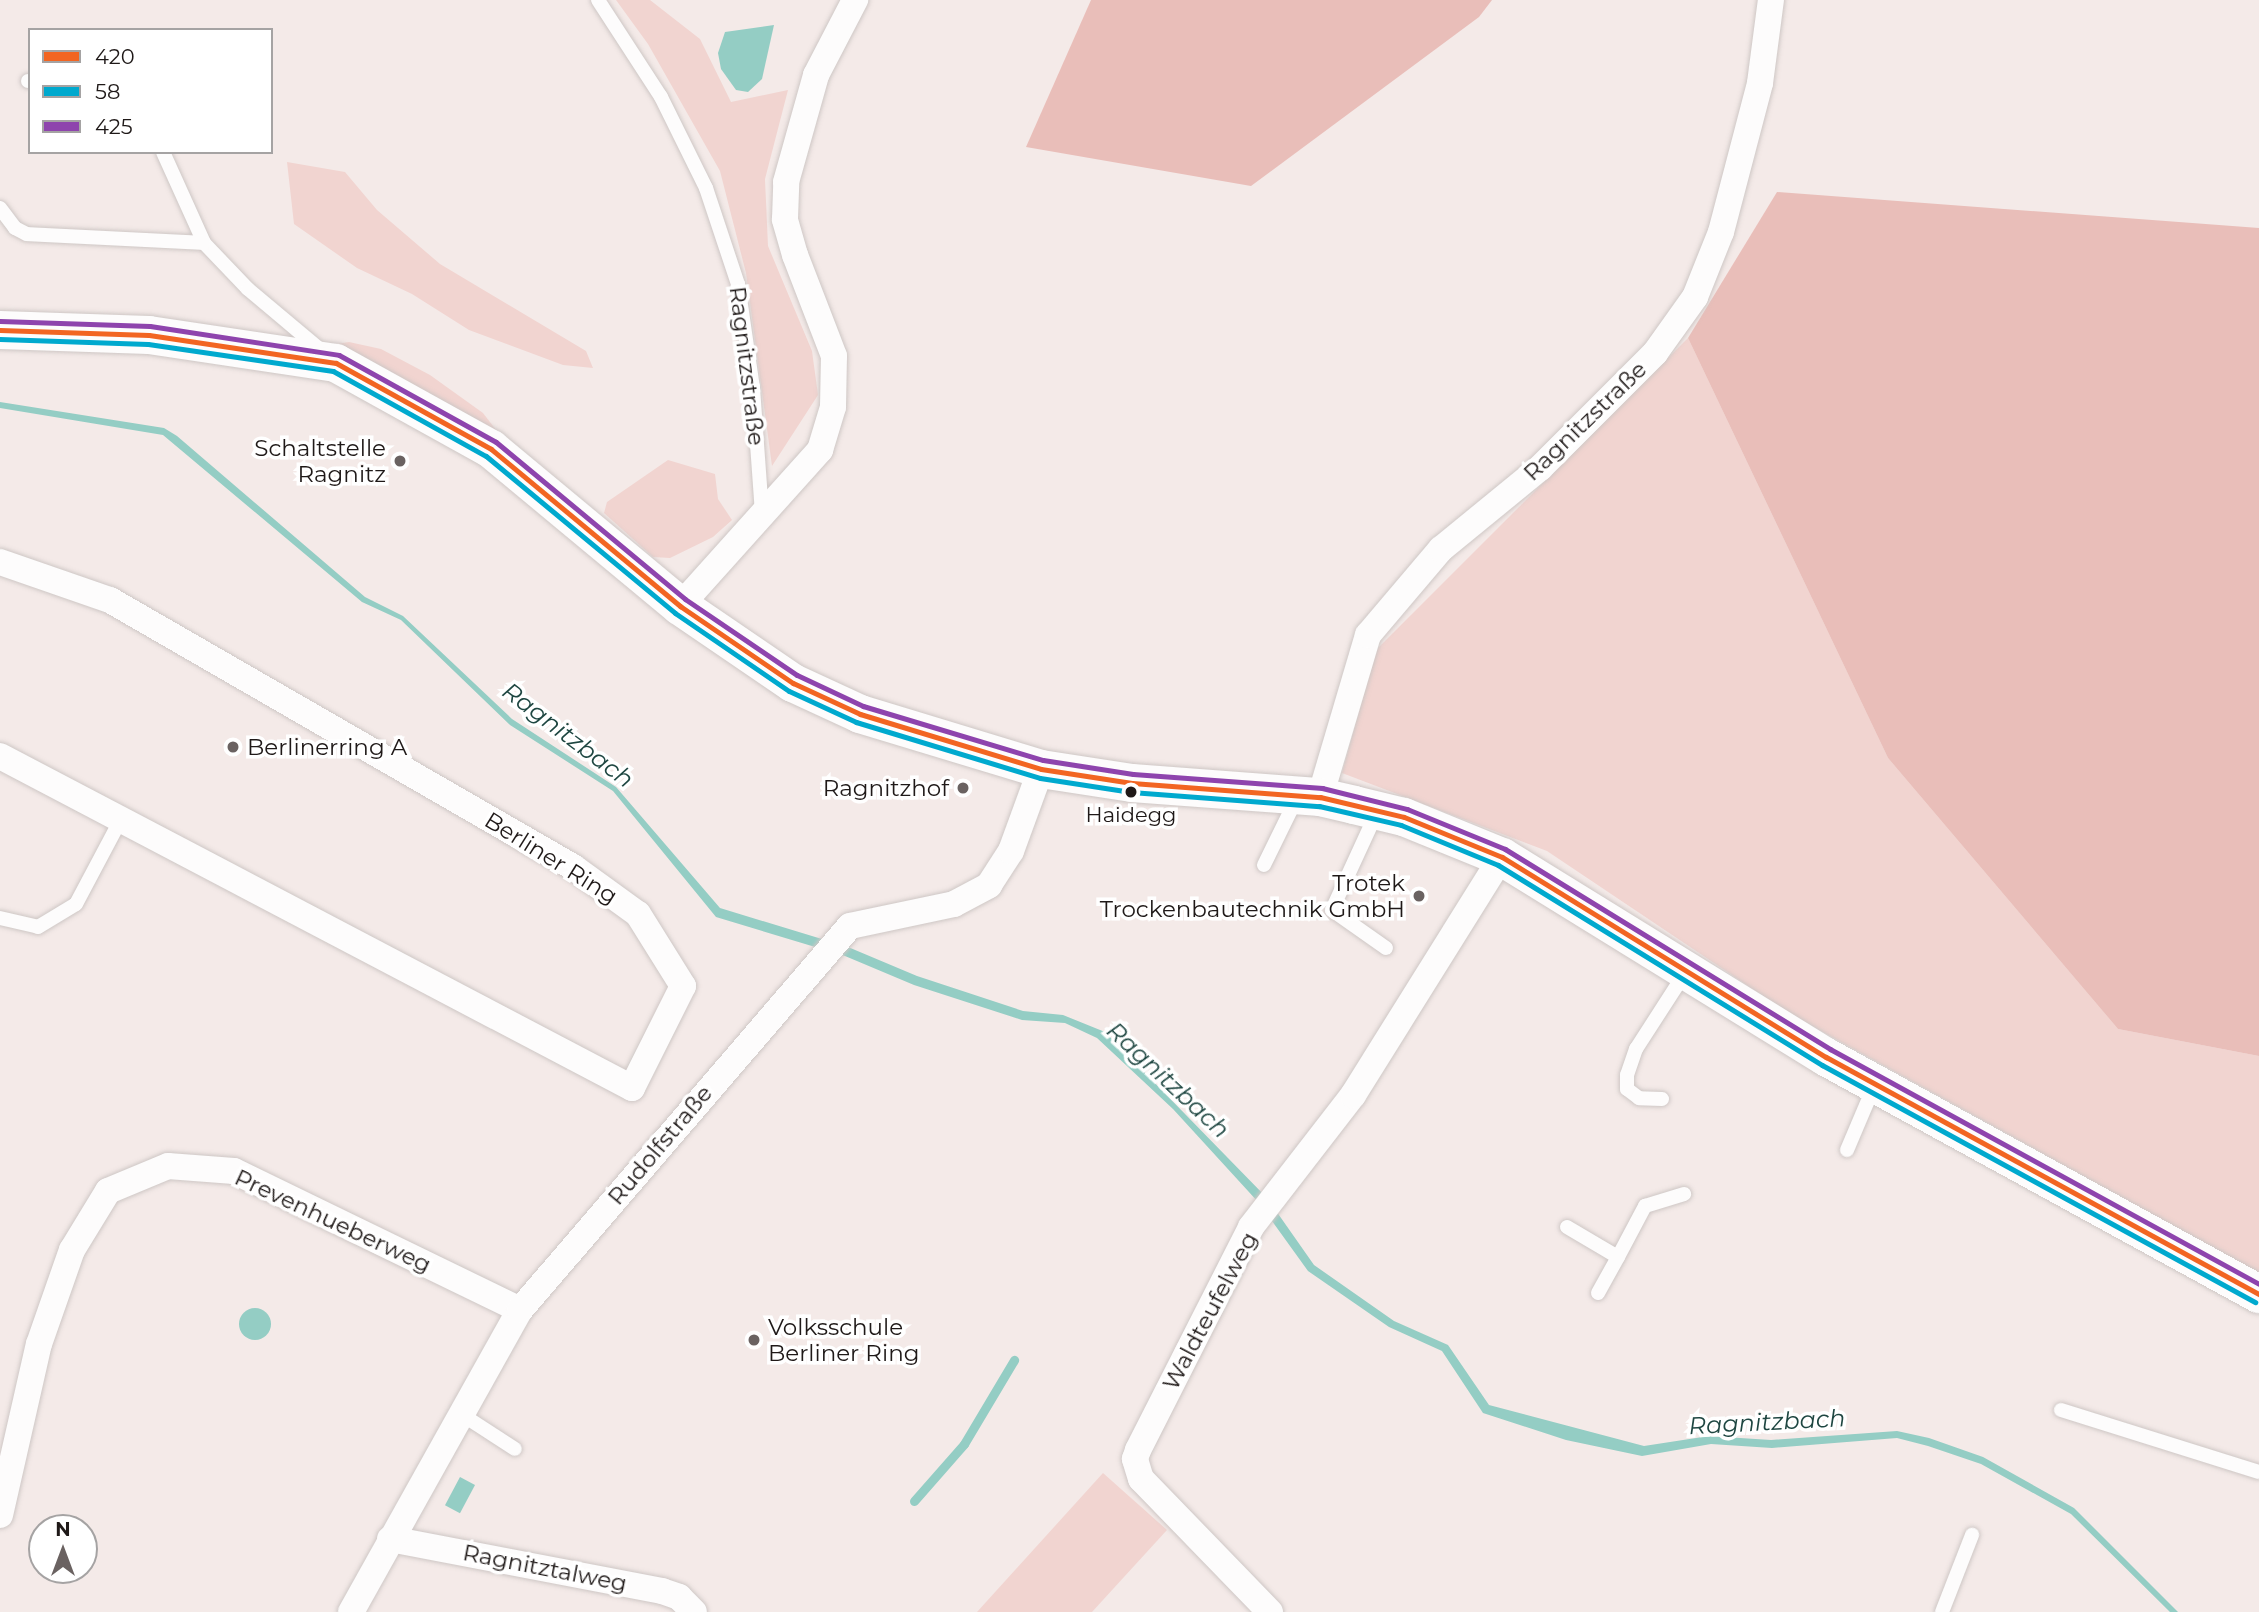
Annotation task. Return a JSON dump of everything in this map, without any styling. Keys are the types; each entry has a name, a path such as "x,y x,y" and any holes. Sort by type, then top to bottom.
{"main road":[{"path":"0,330 149,335 336,363 491,449 680,606 793,682 860,714 1041,769 1132,783 1377,811 1404,817 1502,857 1875,1084 2259,1294"}],"street":[{"path":"680,606 820,450 833,407 834,356 795,255 785,219 786,182 816,75 855,0"},
{"name":"Ragnitzstraße","path":"1305,803 1368,635 1441,549 1540,468 1655,353 1695,297 1721,232 1760,83 1771,0"},
{"name":"Berliner Ring","path":"0,562 110,600 573,867 638,914 683,986 632,1088 0,756"},
{"name":"Rudolfstraße","path":"351,1612 520,1310 816,961 850,926 954,904 989,885 1011,851 1041,769"},
{"name":"Waldteufelweg","path":"1270,1612 1141,1479 1135,1459 1251,1227 1268,1209 1353,1094 1502,857"},
{"name":"Prevenhueberweg","path":"0,1514 40,1344 72,1251 108,1191 168,1166 234,1171 520,1310"},
{"name":"Ragnitztalweg","path":"390,1539 662,1591 679,1597 694,1612"}],"lane":[{"name":"Ragnitzstraße","path":"598,0 661,96 706,188 738,284 754,388 762,514"},
{"path":"164,154 204,243 248,289 336,363"},
{"path":"0,208 15,228 27,234 204,243"},
{"path":"1264,866 1305,803"},
{"path":"1377,811 1332,910 1386,948"},
{"path":"0,918 38,927 76,904 121,819"},
{"path":"1662,1099 1639,1098 1627,1089 1627,1075 1636,1049 1686,971"},
{"path":"1847,1150 1875,1084"},
{"path":"1598,1293 1645,1206 1684,1194"},
{"path":"1567,1227 1618,1257"},
{"path":"2062,1410 2259,1472"},
{"path":"461,1414 514,1449"},
{"path":"1942,1612 1972,1535"}],"shaded area":[{"path":"616,0 650,0 700,39 731,102 788,90 765,179 768,246 812,351 818,395 772,466 746,273 720,171 648,44"},
{"path":"1091,0 1492,0 1479,17 1251,186 1026,147"},
{"path":"287,162 345,172 377,210 440,264 586,351 593,368 563,365 469,330 412,294 357,268 294,224"},
{"path":"1777,192 2259,228 2259,1056 2118,1029 1888,758 1688,338"},
{"path":"1688,338 1888,758 2118,1029 2259,1056 2259,1273 1787,1012 1547,851 1342,773 1376,650"},
{"path":"349,342 381,349 430,375 483,413 496,430 337,344"},
{"path":"668,460 715,474 718,499 732,520 713,537 670,558 653,557 604,513 607,502"},
{"path":"1103,1473 1167,1530 1092,1612 977,1612"}],"water":[{"path":"774,25 762,79 748,92 736,90 721,69 718,53 725,32"},
{"name":"Ragnitzbach","path":"0,402 164,428 177,436 365,597 403,616 512,719 616,787 720,908 848,947 917,976 1023,1011 1063,1015 1105,1032 1267,1198 1314,1265 1394,1321 1448,1345 1489,1405 1644,1446 1709,1436 1771,1440 1897,1431 1929,1438 1983,1457 2074,1508 2178,1612 2170,1612 2071,1514 1981,1464 1928,1446 1897,1438 1772,1448 1711,1444 1642,1456 1566,1440 1483,1413 1442,1351 1389,1327 1308,1271 1259,1203 1173,1109 1097,1038 1065,1023 1022,1020 914,985 845,956 716,917 613,791 510,725 401,620 362,602 163,435 0,408"},
{"path":"255,1308 266,1313 271,1324 266,1335 255,1340 244,1335 239,1324 244,1313"},
{"path":"460,1477 475,1485 460,1513 445,1505"}],"waterway":[{"path":"914,1501 964,1444 1014,1360"}],"transit line":[{"name":"425","path":"0,321 150,326 339,355 496,442 685,599 797,675 863,706 1043,760 1133,774 1322,788 1407,809 1505,849 1830,1049 2259,1284"},
{"name":"420","path":"0,330 149,335 336,363 491,449 680,606 793,683 860,714 1041,769 1132,783 1320,797 1404,817 1502,857 1826,1057 2259,1294"},
{"name":"58","path":"0,339 148,344 333,371 486,456 675,613 789,691 856,722 1040,778 1131,792 1319,806 1401,825 1498,865 1822,1065 2255,1302"}],"place":[{"name":"Schaltstelle Ragnitz","path":"400,461"},
{"name":"Berlinerring A","path":"233,747"},
{"name":"Ragnitzhof","path":"963,788"},
{"name":"Haidegg","path":"1131,792"},
{"name":"Trotek Trockenbautechnik GmbH","path":"1419,896"},
{"name":"Volksschule Berliner Ring","path":"754,1340"}]}
